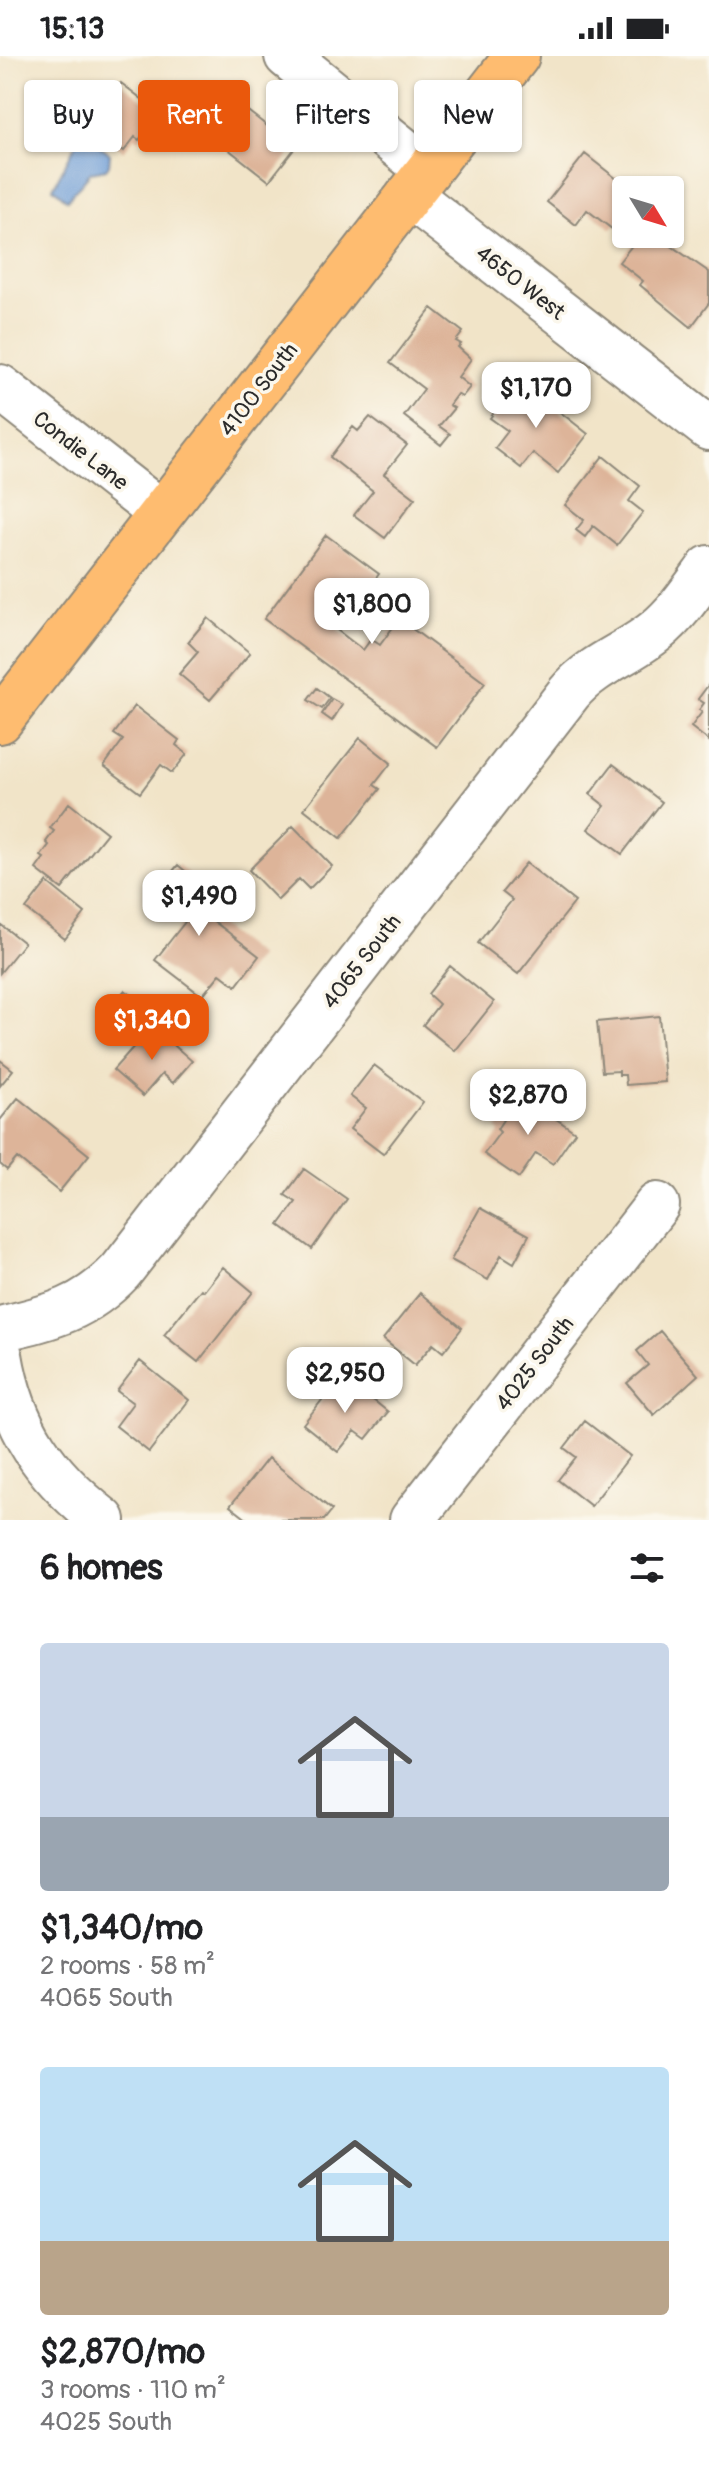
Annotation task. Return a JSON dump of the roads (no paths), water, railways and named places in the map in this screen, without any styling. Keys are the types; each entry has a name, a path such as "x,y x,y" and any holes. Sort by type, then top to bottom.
{"main road":[{"name":"4100 South","path":"0,721 517,56"}],"street":[{"name":"4650 West","path":"287,56 418,183 709,428"},
{"name":"Condie Lane","path":"0,387 161,513"},
{"name":"4065 South","path":"0,1329 68,1311 95,1296 115,1278 578,682 658,629 709,568"},
{"name":"4025 South","path":"412,1520 657,1205"},
{"path":"0,1355 5,1387 26,1437 56,1478 103,1520"}],"water":[{"path":"72,152 110,154 106,169 91,172 67,200 53,188"}]}
